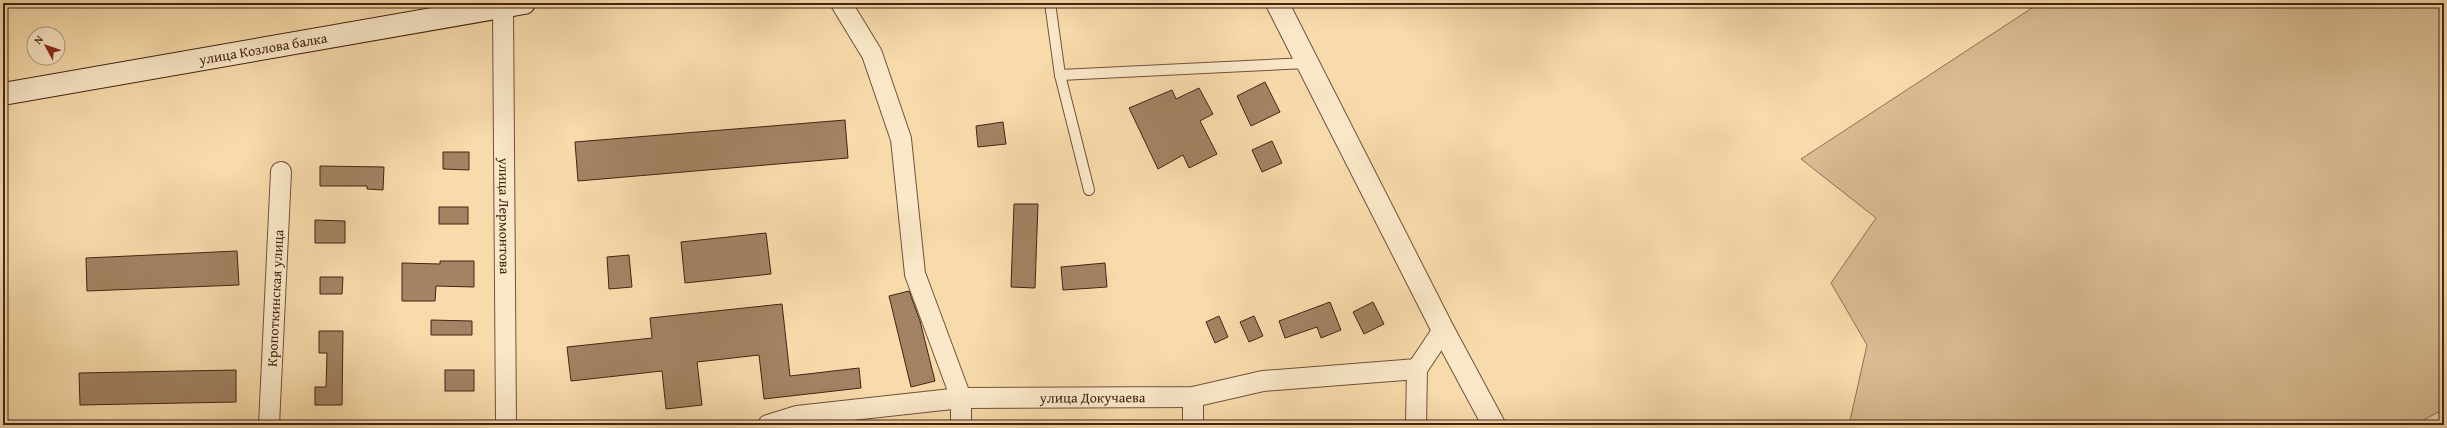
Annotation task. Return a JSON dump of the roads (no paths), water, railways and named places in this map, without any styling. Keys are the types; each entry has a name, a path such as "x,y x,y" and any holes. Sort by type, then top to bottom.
{"main road":[{"name":"улица Козлова балка","path":"3,94 503,8 524,3"},
{"path":"1277,3 1443,330 1494,425"}],"street":[{"path":"842,3 872,54 901,140 915,274 961,398 961,425"},
{"name":"улица Лермонтова","path":"503,8 506,425"},
{"name":"Кропоткинская улица","path":"269,425 281,172"},
{"path":"1416,425 1417,369 1443,330"},
{"name":"улица Докучаева","path":"768,425 797,416 961,398 1193,397 1263,381 1417,369"},
{"path":"1193,397 1193,425"}],"lane":[{"path":"1050,3 1060,75 1089,190"},
{"path":"1060,75 1307,63"}]}
